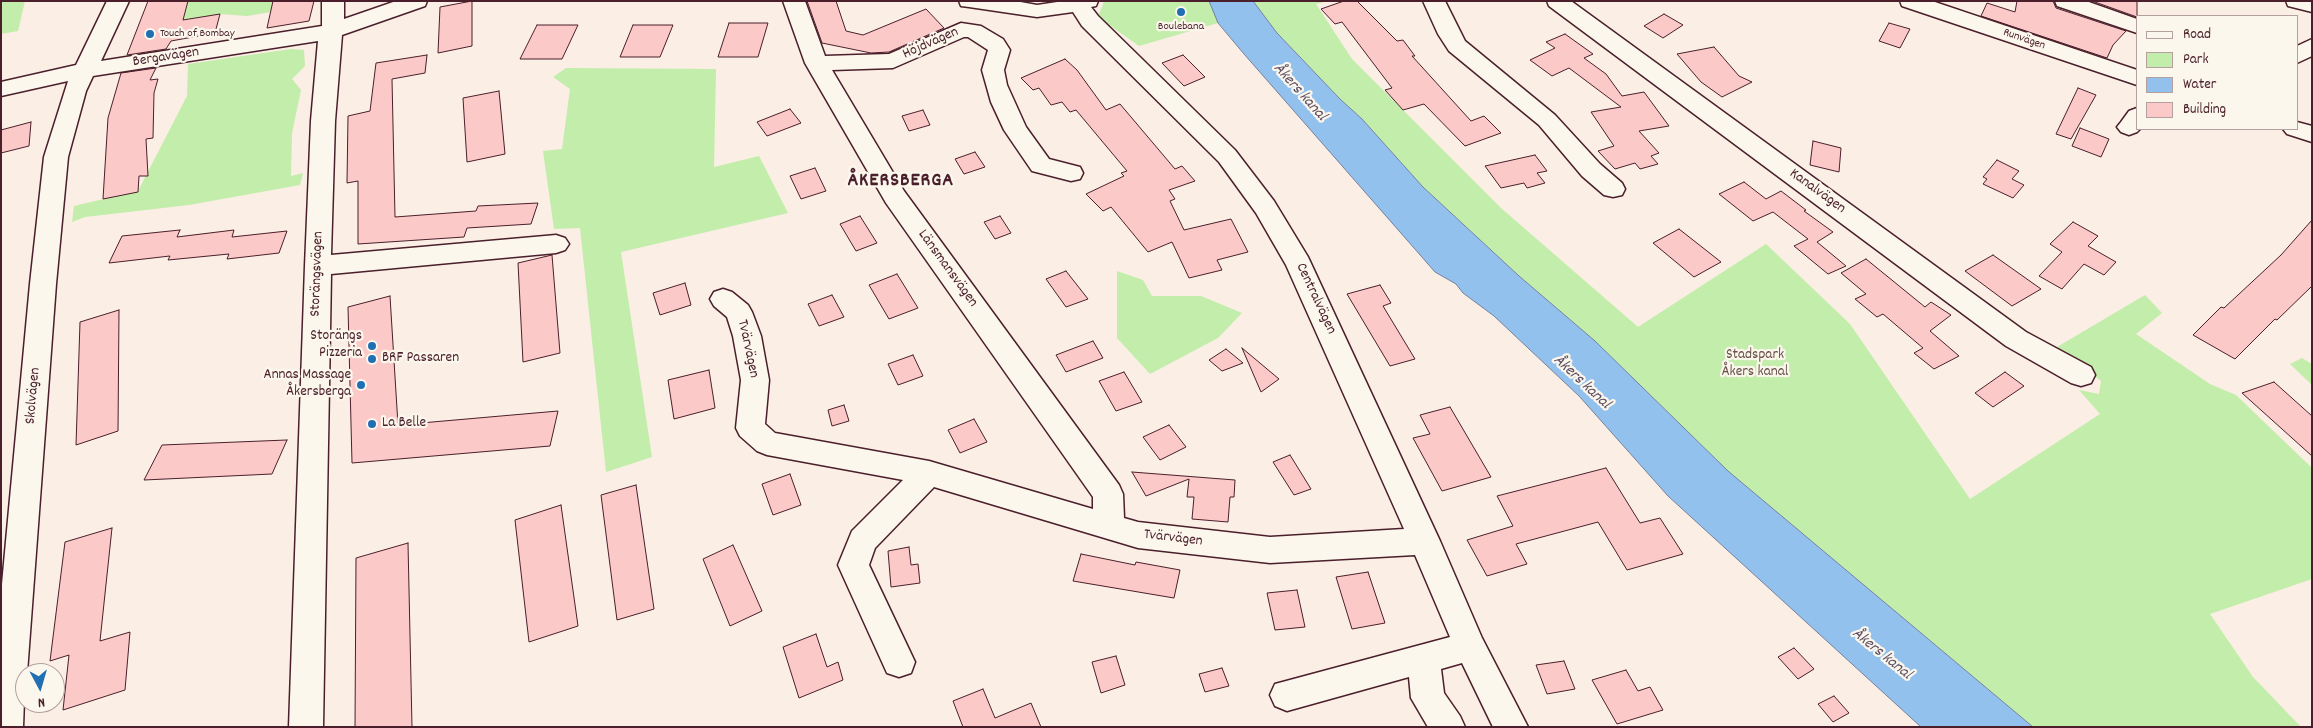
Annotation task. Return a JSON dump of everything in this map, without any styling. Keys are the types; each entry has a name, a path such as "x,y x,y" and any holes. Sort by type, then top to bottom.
{"street":[{"name":"Skolvägen","path":"6,727 43,284 56,157 76,92 118,1"},
{"name":"Storängsvägen","path":"306,727 323,121 333,1"},
{"name":"Bergavägen","path":"1,89 87,70 332,31 417,1"},
{"name":"Länsmansvägen","path":"794,1 816,63 895,197 1108,494 1109,527"},
{"path":"969,1 1037,10 1060,10 1084,3"},
{"path":"1434,1 1457,46 1547,120 1591,170 1613,189"},
{"name":"Kanalvägen","path":"1557,1 2016,338 2081,375"},
{"name":"Runvägen","path":"1910,1 2136,77"},
{"path":"2065,1 2136,26"},
{"path":"2296,1 2312,6"},
{"name":"Centralvägen","path":"1084,3 1090,21 1227,156 1265,207 1299,264 1425,541 1470,646 1511,727"},
{"name":"Höjdvägen","path":"816,63 893,61 961,30 974,31 995,44 998,50 993,70 996,85 1016,130 1042,165 1071,173"},
{"path":"2298,55 2312,46"},
{"path":"2298,130 2312,134"},
{"path":"318,266 556,244"},
{"name":"Tvärvägen","path":"723,300 739,312 747,336 755,380 750,428 768,443 929,473 1138,535 1270,550 1425,541"},
{"path":"899,662 853,564 862,540 929,473"},
{"path":"1287,695 1470,646"},
{"path":"1423,658 1428,698 1448,727"}],"green space":[{"path":"1,1 25,1 18,31 1,34"},
{"path":"188,1 273,1 271,12 247,16 220,14 183,20"},
{"path":"1104,1 1210,1 1218,23 1139,46 1098,17"},
{"name":"Stadspark Åkers kanal","path":"1253,1 1328,1 1316,4 1352,59 1501,208 1638,327 1766,244 1850,324 1970,499 2100,414 2079,390 2099,394 2101,381 2057,347 2145,295 2162,313 2136,334 2210,384 2236,395 2312,468 2312,579 2210,614 2253,677 2301,727 2033,727 1728,471 1595,341 1519,276 1423,187 1362,119 1340,99 1277,33"},
{"path":"291,49 304,50 305,66 292,79 301,90 292,133 291,176 303,173 300,185 189,205 85,217 72,222 74,206 138,191 187,96 188,64"},
{"path":"566,68 716,69 714,167 759,156 788,213 621,252 652,457 606,472 580,228 554,229 543,151 562,149 570,89 553,77"},
{"path":"1117,271 1143,280 1152,296 1201,296 1242,313 1218,338 1150,374 1117,338"},
{"path":"2302,358 2312,364 2312,385 2290,364"}],"water":[{"name":"Åkers kanal","path":"1209,1 1253,1 1277,33 1340,99 1362,119 1423,187 1519,276 1595,341 1728,471 2033,727 1921,727 1668,496 1579,396 1494,316 1463,293 1456,284 1435,272 1218,23"}],"building":[{"path":"148,1 188,1 183,20 220,14 215,33 171,41 166,49 127,55"},
{"path":"273,1 314,1 309,21 267,28"},
{"path":"472,1 472,46 438,53 440,7"},
{"path":"807,1 836,1 846,31 863,35 926,9 944,28 889,52 871,53 822,43"},
{"path":"1344,1 1357,1 1397,41 1403,40 1415,56 1412,56 1471,121 1484,116 1501,133 1465,146 1424,104 1403,110 1385,90 1392,88 1342,22 1335,24 1321,9"},
{"path":"2017,1 2053,1 2056,8 2126,31 2113,45 2107,58 1981,16 1987,3 2015,12"},
{"path":"2092,1 2137,1 2136,17"},
{"path":"1664,14 1683,25 1663,38 1644,26"},
{"path":"729,23 768,23 758,57 718,57"},
{"path":"1889,23 1910,29 1900,48 1879,41"},
{"path":"537,25 578,25 562,59 520,59"},
{"path":"633,25 673,25 660,57 620,57"},
{"path":"1565,34 1593,54 1584,58 1606,74 1622,96 1644,92 1669,126 1639,131 1659,153 1651,156 1658,164 1640,169 1635,163 1615,169 1598,151 1614,146 1591,112 1621,107 1569,68 1552,76 1530,60 1555,48 1546,42"},
{"path":"1714,47 1739,76 1752,82 1722,97 1701,82 1677,54"},
{"path":"427,55 425,73 392,79 395,217 476,211 478,206 538,203 531,224 467,228 464,237 358,244 358,181 347,183 348,116 370,111 376,63"},
{"path":"1183,55 1205,77 1184,86 1162,63"},
{"path":"1065,59 1077,70 1106,110 1120,104 1175,169 1182,166 1195,181 1169,190 1175,199 1170,201 1184,230 1231,219 1248,252 1217,260 1222,270 1189,278 1172,242 1148,252 1111,207 1103,211 1086,194 1124,176 1121,173 1127,171 1076,110 1070,112 1062,102 1051,105 1039,88 1033,90 1021,78"},
{"path":"156,68 150,80 158,79 154,93 153,138 146,139 148,176 139,176 138,192 103,199 108,118 121,73"},
{"path":"2078,88 2096,95 2071,139 2056,134"},
{"path":"499,91 505,154 467,162 463,98"},
{"path":"790,109 801,123 767,136 757,122"},
{"path":"923,110 930,125 909,131 902,116"},
{"path":"31,122 29,146 1,153 1,130"},
{"path":"2080,128 2109,139 2101,157 2072,146"},
{"path":"1813,141 1841,148 1839,172 1810,165"},
{"path":"975,152 985,167 964,174 955,159"},
{"path":"1535,155 1547,171 1537,173 1545,183 1527,188 1524,183 1501,188 1485,166"},
{"path":"1997,160 2019,171 2012,179 2024,185 2013,198 1983,184 1987,179 1983,177"},
{"path":"815,168 826,191 801,199 790,176"},
{"path":"1744,182 1766,199 1781,191 1833,232 1817,242 1846,266 1828,274 1794,246 1808,239 1773,212 1753,221 1719,194"},
{"path":"860,216 877,243 856,251 840,224"},
{"path":"1000,216 1011,233 995,239 984,222"},
{"path":"2312,220 2312,286 2277,320 2275,319 2235,359 2193,335 2221,307 2224,308 2281,255"},
{"path":"2073,222 2098,236 2088,246 2116,262 2104,275 2084,264 2062,289 2039,276 2062,252 2050,244"},
{"path":"1679,229 1721,262 1694,277 1653,243"},
{"path":"180,230 177,237 234,230 232,237 287,231 279,253 227,259 229,254 168,260 170,256 109,263 122,236"},
{"path":"552,255 560,353 523,362 518,263"},
{"path":"1993,255 2041,289 2012,306 1965,271"},
{"path":"1866,259 1925,307 1931,302 1951,315 1930,331 1959,356 1934,369 1914,353 1923,348 1883,314 1877,317 1855,299 1866,294 1841,273"},
{"path":"1066,271 1088,299 1066,307 1046,279"},
{"path":"897,274 918,308 889,319 869,285"},
{"path":"685,283 691,305 660,315 653,293"},
{"path":"1380,285 1391,303 1383,306 1415,359 1390,366 1347,294"},
{"path":"832,295 844,317 819,326 808,304"},
{"name":"BRF Passaren","path":"390,296 398,425 558,411 550,446 352,463 348,307"},
{"path":"119,310 118,431 76,445 80,322"},
{"path":"1093,341 1103,358 1066,372 1056,355"},
{"path":"1242,348 1279,379 1261,392"},
{"path":"1226,349 1243,363 1222,371 1209,360"},
{"path":"913,355 923,376 898,385 888,364"},
{"path":"709,370 715,408 674,419 668,380"},
{"path":"1124,372 1142,402 1116,411 1099,381"},
{"path":"2005,372 2024,386 1993,407 1975,393"},
{"path":"2274,382 2312,416 2312,456 2242,393"},
{"path":"844,405 849,421 832,426 828,410"},
{"path":"1450,407 1491,477 1442,491 1413,438 1430,434 1420,415"},
{"path":"974,419 987,442 960,453 948,430"},
{"path":"1169,425 1186,447 1160,460 1143,437"},
{"path":"287,440 272,474 144,480 162,445"},
{"path":"1290,455 1311,489 1294,495 1273,462"},
{"path":"1606,468 1640,523 1660,518 1683,554 1627,570 1598,522 1516,544 1527,564 1487,576 1467,540 1513,526 1497,496"},
{"path":"1132,472 1235,480 1234,497 1230,497 1228,522 1192,519 1194,497 1187,497 1189,479 1146,496"},
{"path":"790,474 801,505 773,515 762,484"},
{"path":"636,485 654,609 617,620 601,495"},
{"path":"561,505 578,626 529,642 515,520"},
{"path":"112,528 100,641 130,632 125,690 65,709 69,655 50,661 65,542"},
{"path":"408,543 412,727 355,727 356,558"},
{"path":"733,545 762,611 730,626 703,559"},
{"path":"909,547 911,565 918,564 920,583 891,587 888,551"},
{"path":"1081,554 1135,565 1136,562 1180,570 1174,598 1073,581"},
{"path":"1368,572 1385,623 1352,629 1336,577"},
{"path":"1297,590 1305,627 1275,630 1267,593"},
{"path":"816,634 827,667 838,662 843,680 799,698 783,647"},
{"path":"1794,648 1814,669 1798,679 1778,657"},
{"path":"1116,656 1125,685 1101,693 1092,662"},
{"path":"1564,661 1575,689 1547,694 1536,665"},
{"path":"1222,668 1229,686 1205,692 1199,674"},
{"path":"1626,670 1638,691 1650,687 1663,710 1617,724 1592,680"},
{"path":"983,689 995,718 1031,703 1041,727 963,727 953,701"},
{"path":"1834,696 1849,713 1833,722 1818,704"}],"place":[{"name":"Boulebana","path":"1181,12"},
{"name":"Touch of Bombay","path":"150,34"},
{"name":"Storängs Pizzeria","path":"372,346"},
{"name":"BRF Passaren","path":"372,359"},
{"name":"Annas Massage Åkersberga","path":"361,385"},
{"name":"La Belle","path":"372,424"}],"district":[{"name":"ÅKERSBERGA","path":"901,182"}]}
